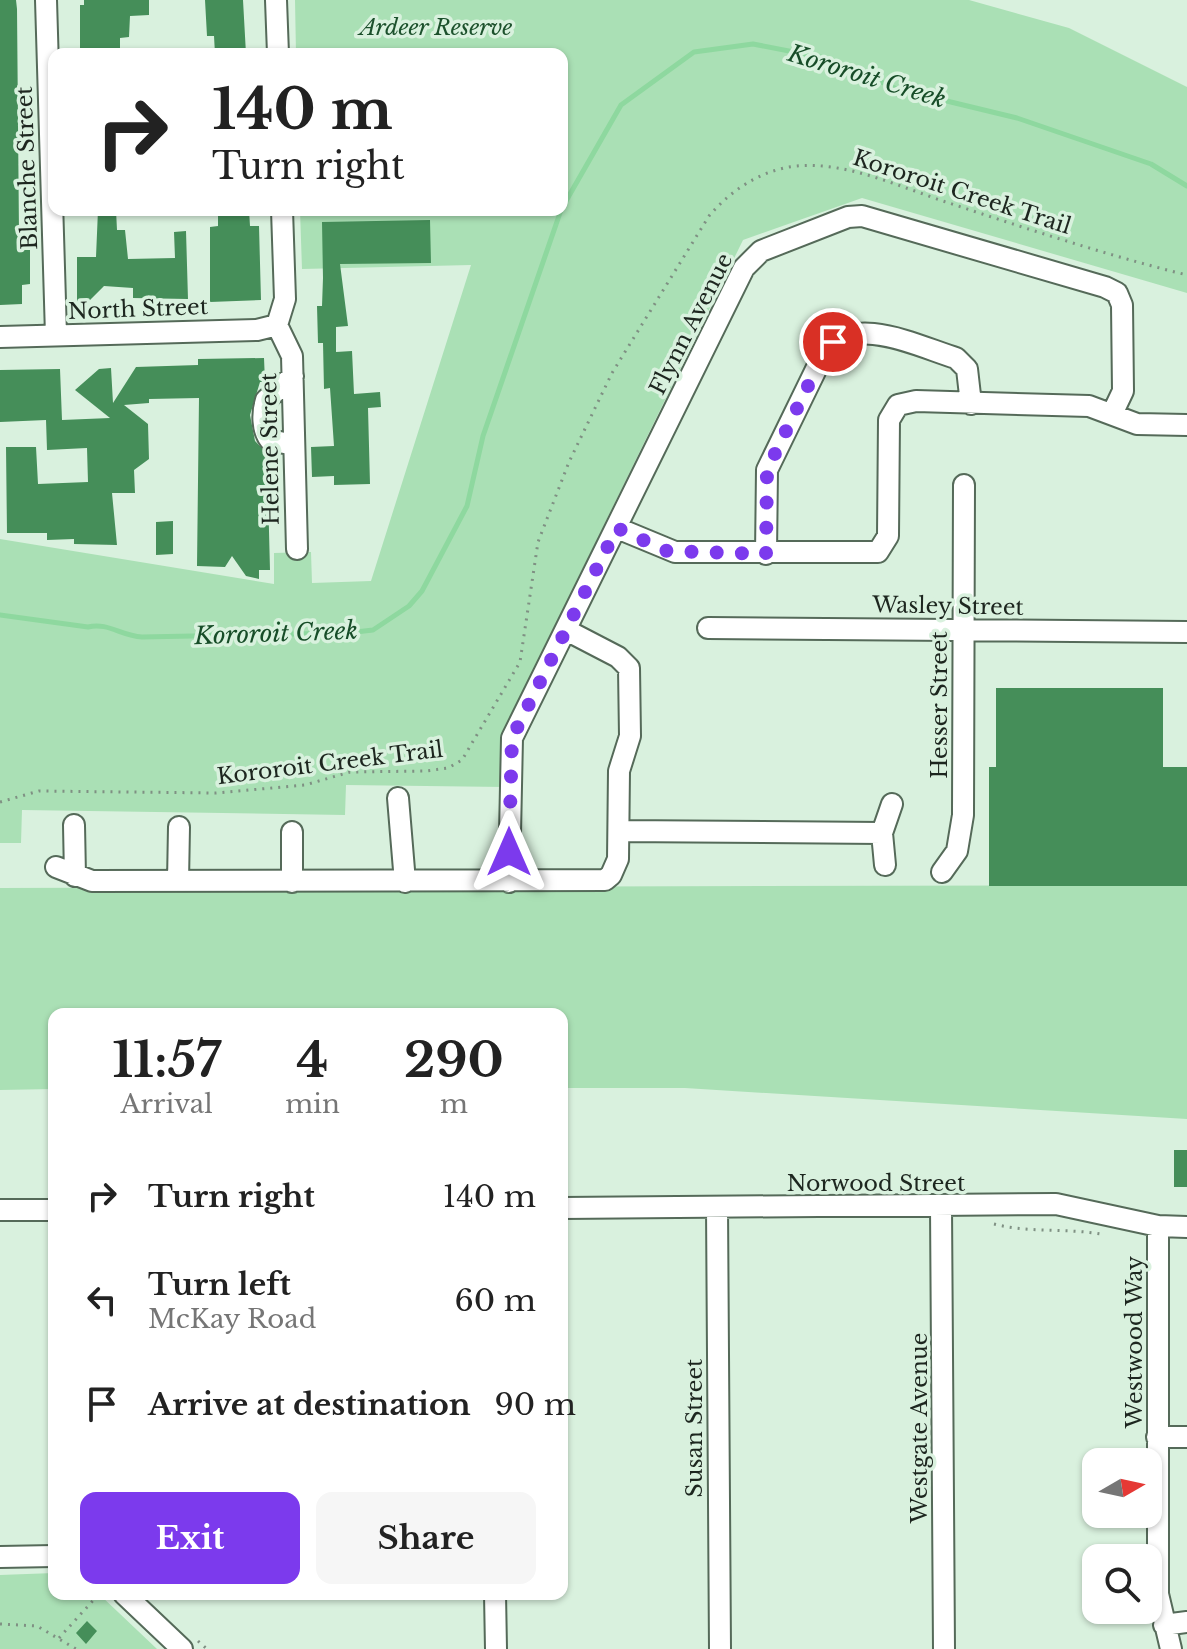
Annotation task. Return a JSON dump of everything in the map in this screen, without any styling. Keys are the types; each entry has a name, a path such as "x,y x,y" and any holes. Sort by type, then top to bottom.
{"street":[{"name":"Blanche Street","path":"46,0 48,67"},
{"path":"276,0 278,48"},
{"name":"Blanche Street","path":"52,216 56,335"},
{"path":"277,325 285,299 282,216"},
{"name":"Flynn Avenue","path":"509,882 512,738 749,259 761,251 848,217 862,216 1117,293 1122,305 1123,391 1113,412"},
{"name":"North Street","path":"0,337 269,329 277,325"},
{"name":"Helene Street","path":"277,325 289,345 293,376 297,549"},
{"path":"766,554 770,462 824,353 833,342 863,332 956,358 967,369 971,404"},
{"path":"293,376 266,400 264,415 265,434 270,440 294,445"},
{"path":"617,528 667,551 766,554 878,552 888,536 889,420 898,405 916,401 1089,406 1113,412 1137,424 1187,425"},
{"name":"Hesser Street","path":"942,872 953,860 961,840 964,485"},
{"name":"Wasley Street","path":"708,628 1187,632"},
{"path":"56,867 92,881 605,880 616,868 619,771 630,736 629,668 618,657 566,630"},
{"path":"398,798 405,882"},
{"path":"885,865 882,833 892,804"},
{"path":"74,825 75,876"},
{"path":"178,881 179,827"},
{"path":"619,831 882,833"},
{"path":"292,832 292,882"},
{"name":"Norwood Street","path":"568,1208 1056,1204 1158,1226 1187,1227"},
{"name":"Susan Street","path":"717,1207 720,1649"},
{"name":"Westgate Avenue","path":"941,1207 944,1649"},
{"path":"0,1210 48,1210"},
{"name":"Westwood Way","path":"1158,1226 1158,1594 1171,1649"},
{"path":"1157,1437 1187,1437"},
{"path":"0,1557 48,1556"},
{"path":"130,1600 182,1649"},
{"path":"495,1600 496,1649"},
{"path":"1164,1625 1187,1622"}],"path":[{"name":"Kororoit Creek Trail","path":"0,802 39,791 231,792 305,785 350,772 448,768 462,760 520,662 538,542 569,462 612,373 709,216 724,198 769,172 797,166 858,173 1107,255 1187,275"},
{"path":"986,1222 1019,1230 1063,1228 1110,1235"},
{"path":"59,1638 94,1600"},
{"path":"0,1624 37,1626 76,1649"}],"green space":[{"name":"Ardeer Reserve","path":"295,0 969,0 1069,28 1187,87 1187,293 862,198 743,240 504,730 505,787 346,785 345,815 22,810 21,843 0,843 0,539 274,584 274,553 311,552 312,583 371,581 471,265 302,269 300,216 568,216 568,48 296,48"},
{"path":"1187,885 1187,1119 685,1088 568,1088 568,1008 48,1008 48,1089 0,1090 0,888"},
{"path":"48,1573 48,1600 105,1600 157,1649 0,1649 0,1575"}],"building":[{"path":"0,0 16,0 17,9 19,235 30,234 30,284 22,285 22,304 0,305"},
{"path":"84,0 149,0 149,15 130,16 129,37 120,38 120,48 80,48 80,5 84,5"},
{"path":"205,0 243,0 246,48 215,48 214,36 207,36"},
{"path":"98,216 116,216 117,230 125,230 128,259 175,258 174,232 186,231 188,299 133,298 133,288 104,286 89,301 77,302 77,257 96,257"},
{"path":"218,216 249,216 250,226 259,226 261,300 210,302 210,227 218,226"},
{"path":"430,220 431,263 340,264 348,326 336,327 336,352 352,351 354,394 380,392 381,407 368,408 370,484 334,485 334,476 312,477 311,447 334,446 330,388 324,389 323,343 318,343 317,306 322,306 323,278 322,222"},
{"path":"264,358 265,382 260,382 250,415 255,441 267,453 270,570 259,570 259,579 246,576 232,556 225,567 197,566 199,398 149,399 149,403 124,405 148,424 149,459 134,470 135,493 112,493 117,545 74,544 74,539 47,540 47,533 7,533 6,447 36,447 38,484 88,482 87,448 47,450 46,420 0,422 0,370 60,369 62,420 110,418 75,390 99,369 111,368 113,403 136,367 198,365 198,359"},
{"path":"173,521 173,554 156,555 156,522"},
{"path":"996,688 1163,688 1163,767 1187,767 1187,886 989,886 989,767 996,767"},
{"path":"1174,1150 1187,1150 1187,1187 1174,1187"},
{"path":"87,1621 97,1631 86,1644 76,1633"}],"waterway":[{"name":"Kororoit Creek","path":"568,198 621,105 694,52 753,44 830,59 897,89 1017,118 1151,164 1187,186"},
{"name":"Kororoit Creek","path":"0,615 88,627 102,626 142,637 347,633 373,630 409,606 422,591 467,506 483,436 559,216"}],"route":[{"path":"509,852 512,738 617,528 667,551 766,554 767,470 824,353 833,342"}]}
